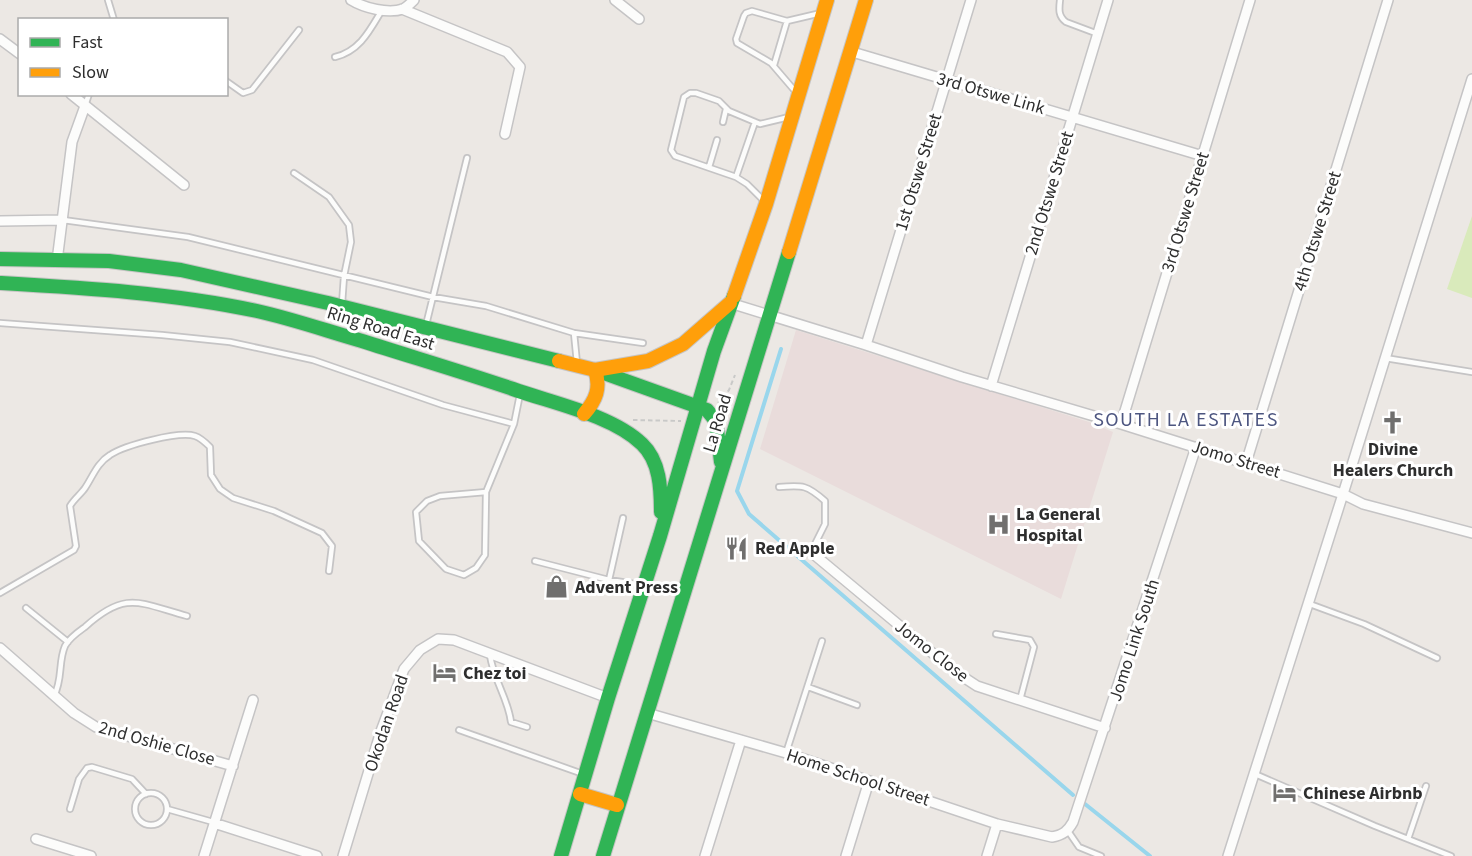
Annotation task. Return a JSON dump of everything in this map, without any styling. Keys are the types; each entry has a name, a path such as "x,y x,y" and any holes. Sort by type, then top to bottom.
{"main road":[{"name":"La Road","path":"603,856 866,0"},
{"name":"La Road","path":"561,856 730,303 766,204 825,6"},
{"name":"Ring Road East","path":"0,260 109,261 181,270 342,307 595,370 634,367 657,360 696,335 730,303"},
{"name":"Ring Road East","path":"0,283 154,295 240,308 298,322 436,364 584,414 620,428 641,443 654,459 662,497 660,536"},
{"path":"595,370 707,410 716,421 721,472"},
{"path":"584,414 598,393 599,385 595,370"},
{"path":"580,794 617,805"}],"street":[{"path":"351,0 382,10 402,9 507,52 520,67 505,134"},
{"path":"402,9 414,0"},
{"path":"615,0 639,19"},
{"name":"1st Otswe Street","path":"866,345 971,0"},
{"name":"2nd Otswe Street","path":"991,386 1108,0"},
{"name":"3rd Otswe Street","path":"1121,424 1250,0"},
{"name":"4th Otswe Street","path":"1246,462 1388,0"},
{"path":"0,39 18,52"},
{"name":"3rd Otswe Link","path":"849,51 1203,156"},
{"path":"1228,856 1472,79"},
{"path":"73,96 184,185"},
{"path":"57,261 72,142 85,106"},
{"path":"0,221 63,220"},
{"name":"Jomo Street","path":"730,303 991,386 1246,462 1343,494 1363,504 1472,533"},
{"name":"Jomo Link South","path":"1068,831 1105,728 1196,447"},
{"name":"Jomo Close","path":"811,552 954,671 977,686 1105,728"},
{"name":"Okodan Road","path":"343,856 381,731 404,669 420,650 438,639 454,640 490,656 608,698"},
{"name":"2nd Oshie Close","path":"0,648 74,713 96,727 233,766"},
{"path":"204,856 253,699"},
{"name":"Home School Street","path":"647,713 786,753 997,824 1052,837 1068,831"},
{"path":"705,856 741,740"},
{"path":"846,856 869,781"},
{"path":"214,823 317,856"},
{"path":"987,856 997,824"},
{"path":"36,839 91,856"}],"lane":[{"path":"108,0 113,18"},
{"path":"1060,0 1059,11 1062,19 1098,34"},
{"path":"799,95 774,65 737,43 736,39 748,11 787,21 825,6"},
{"path":"335,57 350,52 360,44 382,10"},
{"path":"774,65 787,21"},
{"path":"228,82 243,93 252,90 299,30"},
{"path":"766,204 747,184 736,177 672,153 684,97 690,93 696,93 718,101 726,109 764,124 793,116"},
{"path":"85,106 88,96"},
{"path":"723,122 726,109"},
{"path":"736,177 755,122"},
{"path":"709,167 717,140"},
{"path":"426,329 467,158"},
{"path":"294,173 329,197 349,225 351,242 344,276 342,307"},
{"path":"63,220 188,237 433,297 486,306 574,333 644,343"},
{"path":"0,323 162,334 230,342 313,360 443,405 514,424"},
{"path":"574,333 577,366"},
{"path":"1385,358 1472,372"},
{"path":"486,492 440,496 427,501 416,512 419,541 446,569 464,575 477,568 485,555 486,492 514,424 521,392"},
{"path":"0,593 74,550 76,546 70,506 85,489 100,462 110,454 134,445 175,436 194,435 210,447 212,475 220,489 232,498 274,511 322,533 332,546 329,570"},
{"path":"779,487 802,485 812,489 825,501 825,524 811,552"},
{"path":"609,580 623,518"},
{"path":"535,561 609,580 645,586"},
{"path":"54,696 60,685 63,652 68,642 101,612 120,603 134,602 187,616"},
{"path":"1307,603 1364,624 1437,658"},
{"path":"26,608 68,642"},
{"path":"996,634 1030,640 1034,647 1020,700"},
{"path":"786,753 822,641"},
{"path":"490,656 492,672 509,708 511,722 527,727"},
{"path":"808,687 857,705"},
{"path":"459,730 586,775"},
{"path":"70,809 79,779 87,768 92,767 132,779 146,794"},
{"path":"1254,774 1451,856"},
{"path":"1408,839 1426,786"},
{"path":"146,794 162,798 167,809 166,816 155,825 142,823 137,818 136,804 146,794"},
{"path":"167,809 214,823"},
{"path":"1068,831 1079,847 1101,856"}],"shaded area":[{"name":"La General Hospital","path":"796,330 1089,422 1113,432 1061,599 760,449"}],"green space":[{"path":"1472,216 1472,298 1447,289"}],"waterway":[{"path":"781,349 737,491 749,514 1073,795"},
{"path":"1085,804 1150,856"}],"traffic: fast":[{"path":"603,856 789,252"},
{"path":"0,259 109,261 181,270 328,303 559,361"},
{"path":"0,283 97,289 194,300 257,311 362,341 581,411 615,425 648,451 658,476 661,512"},
{"path":"561,856 660,536 714,351 734,296"},
{"path":"601,372 707,410 716,421 721,462"}],"traffic: slow":[{"path":"734,296 766,204 827,0"},
{"path":"789,252 866,0"},
{"path":"559,361 595,370 648,361 683,344 730,303"},
{"path":"584,414 596,394 598,382 595,370"},
{"path":"580,794 617,805"}],"place":[{"name":"Divine Healers Church","path":"1393,423"},
{"name":"La General Hospital","path":"998,524"},
{"name":"Red Apple","path":"737,548"},
{"name":"Advent Press","path":"557,587"},
{"name":"Chez toi","path":"445,673"},
{"name":"Chinese Airbnb","path":"1285,793"}],"district":[{"name":"SOUTH LA ESTATES","path":"1186,419"}]}
